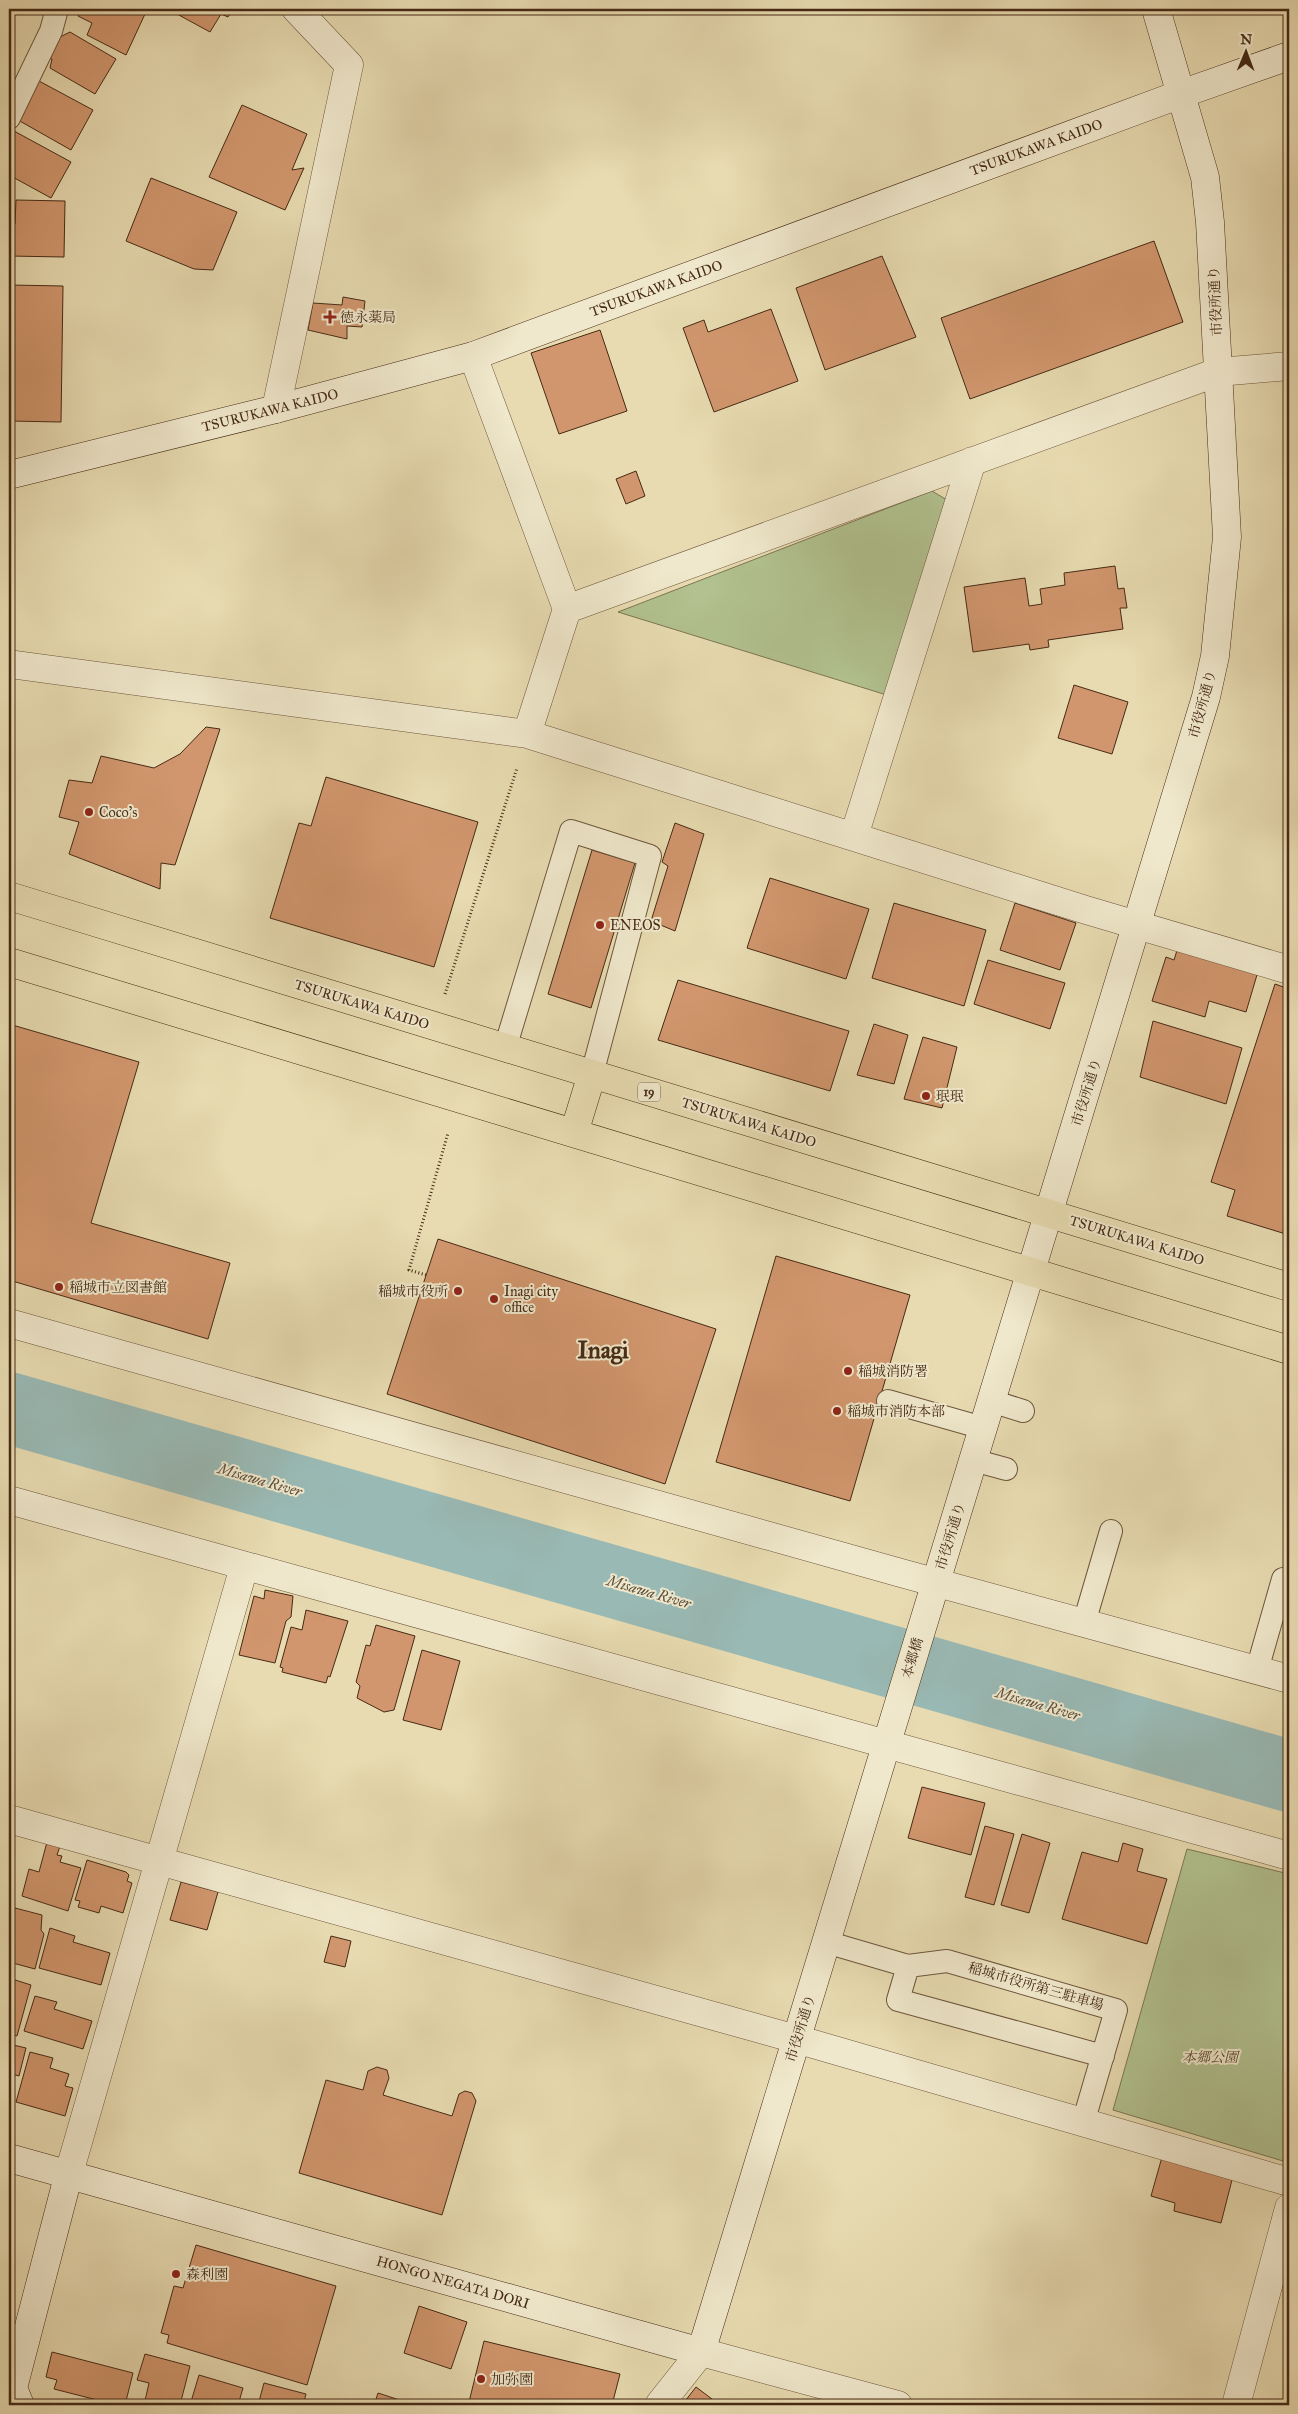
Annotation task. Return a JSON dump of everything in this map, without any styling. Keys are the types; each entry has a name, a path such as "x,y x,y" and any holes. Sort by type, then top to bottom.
{"main road":[{"name":"TSURUKAWA KAIDO","path":"9,896 1289,1286"},
{"path":"9,962 1289,1350"},
{"path":"574,1133 592,1074"}],"street":[{"path":"276,409 349,65 296,9"},
{"name":"市役所通り","path":"926,1612 1206,697 1215,656 1227,537 1210,222 1205,177 1156,9"},
{"name":"TSURUKAWA KAIDO","path":"9,476 276,409 473,356 1181,94 1289,56"},
{"path":"473,356 568,609 527,734"},
{"path":"568,609 1218,372 1289,366"},
{"path":"854,836 972,461"},
{"path":"9,664 527,734 1289,970"},
{"path":"9,1323 936,1583 1289,1679"},
{"path":"9,1500 244,1567 1289,1856"},
{"path":"20,2405 13,2388 69,2174 244,1567"},
{"name":"本郷橋","path":"899,1704 926,1612"},
{"name":"市役所通り","path":"701,2352 899,1704"},
{"path":"9,1819 796,2039 1289,2182"},
{"name":"HONGO NEGATA DORI","path":"9,2158 701,2352 898,2405"},
{"path":"1236,2405 1289,2208"},
{"path":"659,2405 701,2352"}],"lane":[{"path":"9,118 51,32 57,9"},
{"path":"505,1048 571,831 650,856 592,1074"},
{"path":"995,1390 1023,1412"},
{"path":"888,1401 983,1428"},
{"path":"973,1460 1006,1469"},
{"path":"1084,1623 1111,1531"},
{"path":"1256,1670 1283,1579"},
{"name":"稲城市役所第三駐車場","path":"826,1942 908,1966 947,1961 1116,2010 1083,2123"},
{"path":"908,1966 898,2000 1103,2056"}],"path":[{"path":"444,997 527,734"},
{"path":"426,1275 409,1270 449,1130"}],"green space":[{"path":"932,491 947,500 890,696 618,612"},
{"name":"本郷公園","path":"1187,1849 1289,1874 1289,2138 1283,2161 1113,2110"}],"building":[{"path":"82,9 133,9 145,14 126,55 87,35 92,23 78,16"},
{"path":"180,9 233,9 228,17 221,14 210,32 177,14"},
{"path":"70,32 116,59 95,94 50,68 52,59 46,56 56,39"},
{"path":"39,81 93,110 71,150 18,120"},
{"path":"242,105 307,134 292,170 304,168 285,210 209,177"},
{"path":"14,131 71,162 51,198 9,175 9,141"},
{"path":"151,178 237,212 213,270 194,269 126,241"},
{"path":"16,200 65,201 64,257 9,256 9,224 15,224"},
{"path":"1154,241 1183,322 970,399 941,318"},
{"path":"882,256 916,337 825,370 796,288"},
{"path":"9,285 63,286 61,422 9,421"},
{"path":"343,297 365,301 362,327 347,326 347,339 308,330 313,303 342,305"},
{"path":"771,309 798,381 714,412 683,328 704,320 708,332"},
{"path":"600,330 627,411 559,434 531,353"},
{"path":"636,471 645,496 626,504 616,479"},
{"path":"1115,566 1118,589 1124,588 1127,608 1120,608 1123,629 1048,640 1049,647 1030,650 1029,644 973,652 964,587 1025,578 1029,606 1042,604 1040,589 1065,585 1064,573"},
{"path":"1074,685 1128,702 1112,754 1058,738"},
{"path":"206,727 220,729 175,865 161,863 160,889 69,854 79,822 59,817 69,780 92,783 101,756 154,768 180,754"},
{"path":"326,777 478,822 434,967 270,918 299,823 311,826"},
{"path":"675,823 704,834 675,931 651,921 668,866 662,862"},
{"path":"592,850 635,863 591,1008 548,994"},
{"path":"770,878 869,909 846,979 747,948"},
{"path":"894,903 986,930 964,1006 872,978"},
{"path":"1015,903 1076,923 1060,970 1000,950"},
{"path":"1179,944 1259,968 1246,1012 1209,1001 1205,1017 1152,1001 1166,957 1174,960"},
{"path":"988,960 1065,983 1050,1029 974,1004"},
{"path":"678,980 849,1031 830,1091 658,1040"},
{"path":"1275,984 1289,989 1289,1235 1227,1216 1235,1190 1211,1182"},
{"path":"1153,1021 1242,1048 1226,1104 1140,1077"},
{"path":"9,1024 139,1062 91,1223 230,1263 208,1339 9,1280"},
{"path":"874,1024 908,1035 894,1084 857,1075"},
{"path":"923,1037 957,1047 942,1108 904,1099"},
{"path":"438,1239 716,1329 665,1484 387,1394"},
{"path":"776,1256 910,1295 850,1501 716,1462"},
{"path":"265,1590 293,1596 291,1617 286,1621 275,1663 239,1655 254,1596 264,1599"},
{"path":"306,1610 348,1621 330,1677 328,1676 326,1683 282,1672 283,1668 280,1667 291,1627 302,1630"},
{"path":"376,1625 415,1636 394,1710 384,1712 357,1698 360,1686 356,1682 366,1645 370,1646"},
{"path":"422,1650 460,1661 441,1730 403,1720"},
{"path":"922,1787 985,1803 971,1855 908,1838"},
{"path":"985,1826 1014,1834 994,1905 965,1897"},
{"path":"1022,1834 1050,1843 1029,1913 1001,1905"},
{"path":"47,1842 60,1846 57,1855 62,1856 60,1862 81,1868 68,1911 22,1896 29,1869 39,1872"},
{"path":"1123,1843 1143,1849 1137,1871 1167,1879 1147,1944 1062,1919 1082,1852 1118,1862"},
{"path":"87,1860 126,1872 129,1875 127,1881 132,1883 123,1913 101,1906 99,1913 78,1907 80,1901 75,1900"},
{"path":"181,1882 218,1892 207,1930 170,1920"},
{"path":"15,1908 42,1915 41,1930 44,1934 35,1969 9,1962 9,1913 13,1914"},
{"path":"50,1928 75,1936 73,1942 110,1953 101,1985 39,1968"},
{"path":"331,1936 351,1941 345,1967 324,1962"},
{"path":"9,1978 31,1985 17,2036 9,2034"},
{"path":"35,1996 57,2002 54,2009 92,2021 83,2049 24,2031"},
{"path":"9,2044 26,2048 19,2076 9,2073"},
{"path":"30,2052 53,2058 50,2068 69,2074 65,2086 73,2088 65,2116 16,2102"},
{"path":"377,2067 387,2070 389,2078 383,2095 452,2116 459,2094 465,2091 472,2093 476,2101 442,2215 299,2173 326,2080 363,2090 368,2071"},
{"path":"1162,2157 1233,2176 1221,2223 1174,2211 1175,2203 1151,2196"},
{"path":"196,2245 336,2286 307,2385 167,2343 169,2335 161,2333 174,2286 183,2288"},
{"path":"419,2306 467,2322 451,2369 404,2353"},
{"path":"484,2341 620,2374 612,2405 480,2405 469,2402"},
{"path":"52,2352 133,2373 125,2405 117,2405 54,2389 57,2380 46,2377"},
{"path":"145,2354 190,2366 180,2405 144,2405 149,2383 137,2380"},
{"path":"199,2375 243,2388 238,2405 190,2405"},
{"path":"264,2383 306,2394 303,2405 258,2405"},
{"path":"696,2387 720,2405 682,2405"},
{"path":"378,2393 415,2405 374,2405"}],"waterway":[{"name":"Misawa River","path":"9,1408 1289,1776"}],"place":[{"name":"徳永薬局","path":"330,317"},
{"name":"Coco's","path":"89,812"},
{"name":"ENEOS","path":"600,925"},
{"name":"珉珉","path":"926,1096"},
{"name":"稲城市立図書館","path":"59,1287"},
{"name":"稲城市役所","path":"458,1291"},
{"name":"Inagi city office","path":"494,1299"},
{"name":"稲城消防署","path":"848,1371"},
{"name":"稲城市消防本部","path":"837,1411"},
{"name":"森利園","path":"176,2274"},
{"name":"加弥園","path":"481,2379"}],"district":[{"name":"Inagi","path":"603,1350"}]}
